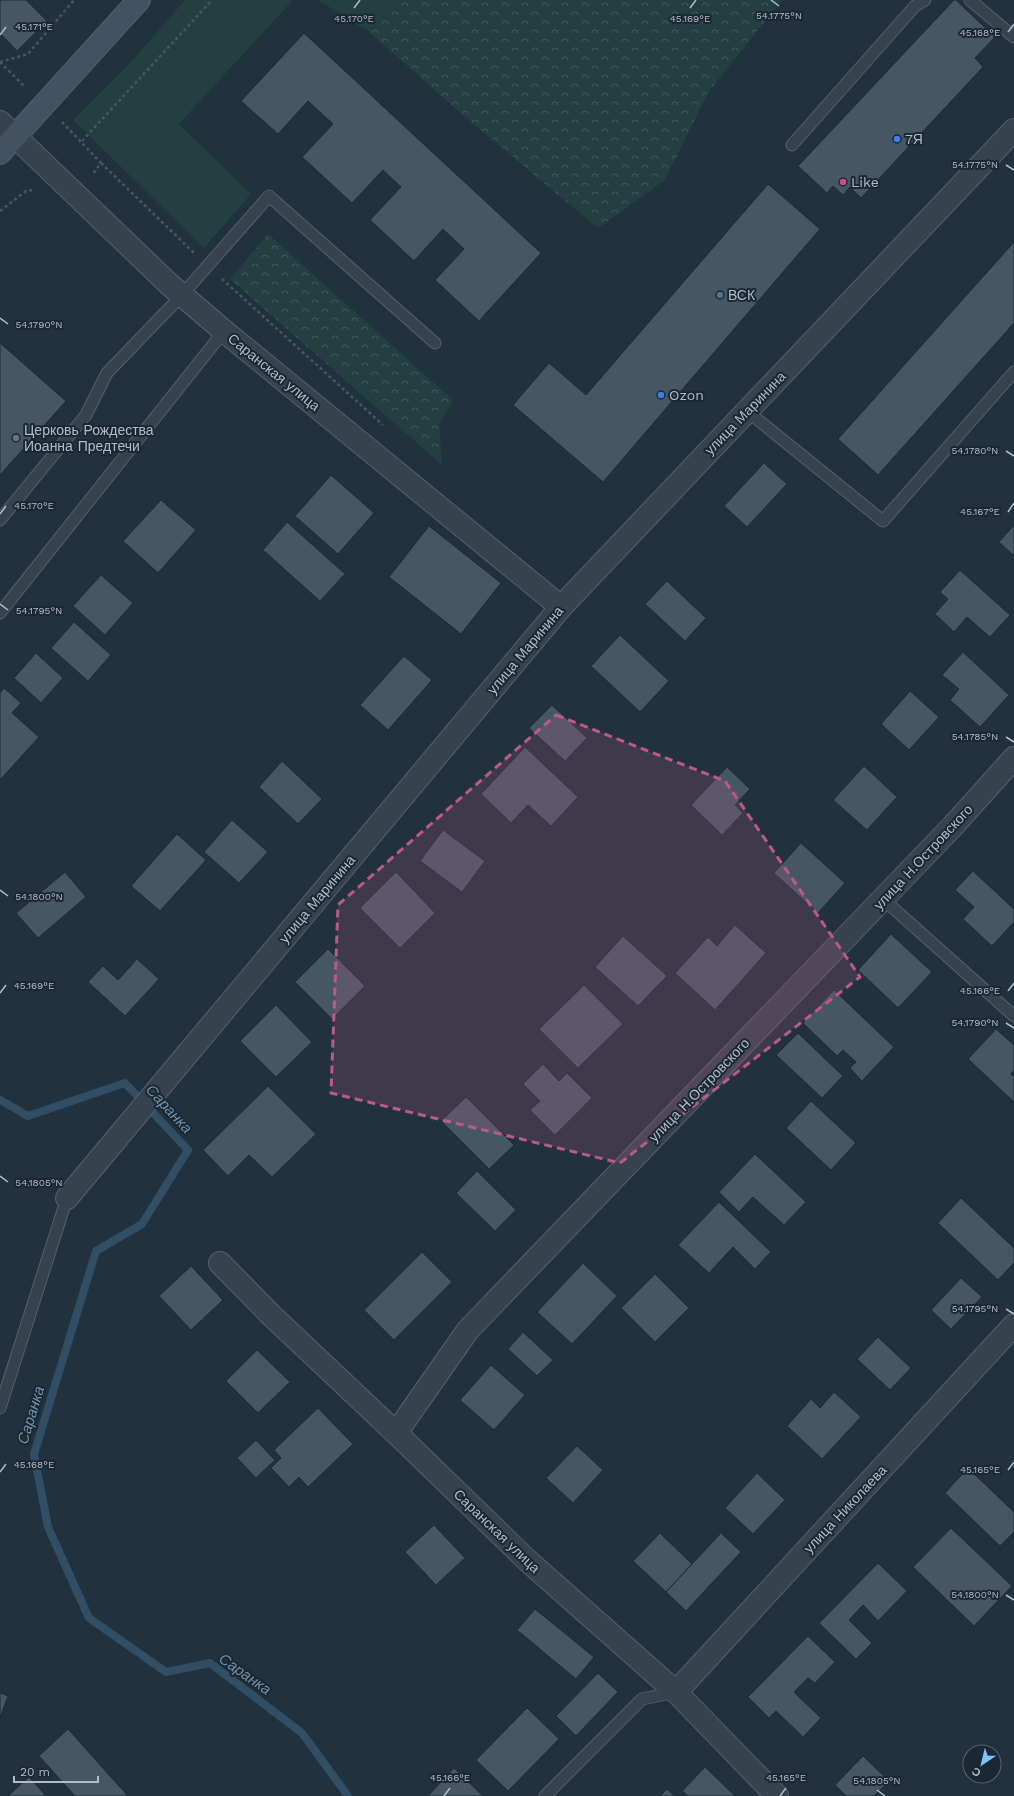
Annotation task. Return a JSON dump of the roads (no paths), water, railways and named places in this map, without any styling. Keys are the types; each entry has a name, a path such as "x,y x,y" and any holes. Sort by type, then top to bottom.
{"main road":[{"path":"0,153 7,130 139,0"}],"street":[{"name":"Саранская улица","path":"7,130 182,295 561,607"},
{"name":"улица Маринина","path":"67,1198 561,607 1014,130"},
{"name":"улица Н.Островского","path":"396,1433 468,1330 952,827 1014,758"},
{"name":"Саранская улица","path":"220,1263 528,1561 676,1692 777,1796"},
{"name":"улица Николаева","path":"676,1692 1014,1325"}],"lane":[{"path":"792,145 915,6 925,0"},
{"path":"970,0 1014,37"},
{"path":"0,520 86,415 107,373 182,295 268,196 435,343"},
{"path":"0,613 224,331"},
{"path":"747,411 883,521 1014,372"},
{"path":"883,898 1014,1016"},
{"path":"0,1408 67,1198"},
{"path":"545,1796 642,1699 676,1692"}],"waterway":[{"name":"Саранка","path":"0,1100 28,1116 125,1083 188,1150 142,1224 96,1251 34,1454 48,1527 89,1618 166,1672 210,1663 302,1733 348,1796"}],"place":[{"name":"7Я","path":"897,139"},
{"name":"Like","path":"843,182"},
{"name":"ВСК","path":"720,295"},
{"name":"Ozon","path":"661,395"},
{"name":"Церковь Рождества Иоанна Предтечи","path":"16,438"}]}
